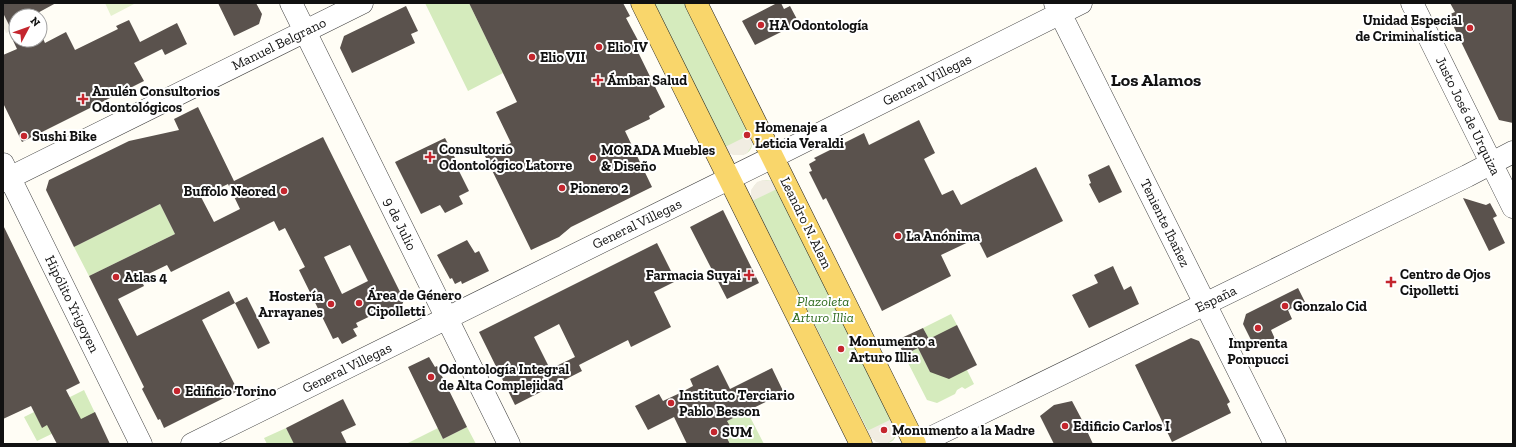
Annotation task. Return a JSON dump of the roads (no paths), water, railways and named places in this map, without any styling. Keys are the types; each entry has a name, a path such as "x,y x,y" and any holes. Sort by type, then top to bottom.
{"main road":[{"path":"642,3 861,444"},
{"name":"Leandro N. Alem","path":"696,3 916,444"}],"street":[{"name":"9 de Julio","path":"291,3 508,444"},
{"name":"Manuel Belgrano","path":"5,174 362,3"},
{"name":"General Villegas","path":"192,444 773,157 1058,8 1081,3"},
{"name":"Justo José de Urquiza","path":"1412,3 1513,207"},
{"name":"Teniente Ibañez","path":"1058,8 1275,444"},
{"name":"España","path":"916,444 1492,164 1513,152"},
{"name":"Hipólito Yrigoyen","path":"5,174 141,444"}],"place":[{"name":"HA Odontología","path":"761,25"},
{"name":"Unidad Especial de Criminalística","path":"1470,28"},
{"name":"Elio IV","path":"599,47"},
{"name":"Elio VII","path":"532,57"},
{"name":"Ámbar Salud","path":"598,80"},
{"name":"Anulén Consultorios Odontológicos","path":"83,99"},
{"name":"Homenaje a Leticia Veraldi","path":"747,135"},
{"name":"Sushi Bike","path":"24,136"},
{"name":"Consultorio Odontológico Latorre","path":"430,157"},
{"name":"MORADA Muebles & Diseño","path":"593,158"},
{"name":"Pionero 2","path":"562,188"},
{"name":"Buffolo Neored","path":"284,191"},
{"name":"La Anónima","path":"898,236"},
{"name":"Farmacia Suyai","path":"749,275"},
{"name":"Atlas 4","path":"116,277"},
{"name":"Centro de Ojos Cipolletti","path":"1391,282"},
{"name":"Área de Género Cipolletti","path":"359,303"},
{"name":"Hostería Arrayanes","path":"331,304"},
{"name":"Gonzalo Cid","path":"1285,306"},
{"name":"Imprenta Pompucci","path":"1258,328"},
{"name":"Monumento a Arturo Illia","path":"841,349"},
{"name":"Odontología Integral de Alta Complejidad","path":"431,377"},
{"name":"Edificio Torino","path":"177,391"},
{"name":"Instituto Terciario Pablo Besson","path":"671,403"},
{"name":"Edificio Carlos I","path":"1065,426"},
{"name":"Monumento a la Madre","path":"884,430"},
{"name":"SUM","path":"714,432"}],"district":[{"name":"Los Alamos","path":"1156,80"}],"park label":[{"name":"Plazoleta Arturo Illia","path":"823,310"}]}
